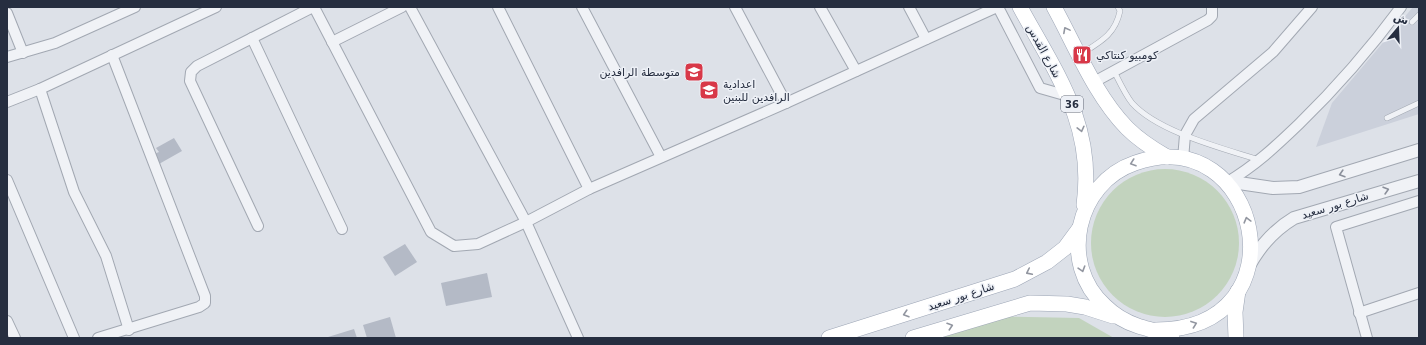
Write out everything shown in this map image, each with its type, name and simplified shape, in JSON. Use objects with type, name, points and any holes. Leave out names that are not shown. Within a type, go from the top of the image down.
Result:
[{"type":"main road","name":"شارع القدس","points":[[1020,7],[1068,96],[1079,123],[1085,152],[1087,182],[1083,212]]},
{"type":"main road","points":[[1054,7],[1094,82],[1112,110],[1128,128],[1146,144],[1167,157]]},
{"type":"main road","points":[[1236,338],[1234,312],[1239,289],[1248,267],[1251,250],[1251,232],[1242,205],[1227,184],[1214,172],[1199,164],[1184,159],[1167,157],[1146,159],[1132,163],[1108,177],[1093,193],[1083,212],[1079,229],[1078,250],[1082,271],[1091,290],[1104,306],[1121,318],[1138,326],[1156,330],[1175,330],[1194,325],[1212,317],[1227,304],[1239,289]]},
{"type":"main road","name":"شارع بور سعيد","points":[[829,338],[1015,279],[1047,262],[1065,248],[1079,229]]},
{"type":"main road","points":[[913,338],[1030,303],[1048,302],[1073,305],[1121,318]]},
{"type":"main road","points":[[1156,330],[1172,338]]},
{"type":"street","points":[[7,57],[61,41],[135,7]]},
{"type":"street","points":[[7,102],[216,7]]},
{"type":"street","points":[[258,226],[190,81],[191,72],[197,66],[313,7],[431,232],[454,246],[478,244],[526,222],[589,189],[786,103],[997,7],[1040,88],[1068,96]]},
{"type":"street","points":[[332,42],[402,7]]},
{"type":"street","points":[[410,7],[526,222],[578,338]]},
{"type":"street","points":[[498,7],[589,189]]},
{"type":"street","points":[[582,7],[662,157]]},
{"type":"street","points":[[735,7],[786,103]]},
{"type":"street","points":[[820,7],[856,71]]},
{"type":"street","points":[[909,7],[926,39]]},
{"type":"street","points":[[1184,159],[1185,134],[1194,118],[1273,52],[1312,7]]},
{"type":"street","points":[[1227,184],[1260,161],[1331,92],[1372,45],[1401,7]]},
{"type":"street","points":[[1094,82],[1208,20],[1212,16],[1213,8]]},
{"type":"street","points":[[7,13],[22,53]]},
{"type":"street","points":[[252,38],[342,229]]},
{"type":"street","points":[[98,338],[114,336],[199,307],[205,303],[205,296],[112,55]]},
{"type":"street","points":[[40,88],[74,192],[106,256],[130,330]]},
{"type":"street","points":[[1227,184],[1239,183],[1274,188],[1298,187],[1419,150]]},
{"type":"street","points":[[7,180],[74,338]]},
{"type":"street","name":"شارع بور سعيد","points":[[1248,267],[1265,241],[1283,224],[1294,218],[1419,181]]},
{"type":"street","points":[[1367,338],[1336,227],[1419,201]]},
{"type":"street","points":[[1359,313],[1419,293]]},
{"type":"street","points":[[7,321],[15,338]]},
{"type":"lane","points":[[1080,55],[1109,35],[1118,23],[1120,11],[1118,7]]},
{"type":"lane","points":[[1412,22],[1419,15]]},
{"type":"lane","points":[[1114,71],[1132,103],[1148,116],[1185,134],[1260,161]]},
{"type":"lane","points":[[1386,118],[1419,103]]},
{"type":"shaded area","points":[[1413,7],[1419,7],[1419,114],[1316,147],[1332,103]]},
{"type":"green space","points":[[1172,169],[1193,174],[1206,181],[1222,196],[1234,215],[1238,229],[1238,257],[1234,271],[1227,284],[1212,300],[1206,305],[1187,314],[1172,317],[1158,317],[1137,312],[1124,305],[1103,284],[1096,271],[1092,257],[1091,236],[1096,215],[1103,202],[1124,181],[1137,174],[1151,170]]},
{"type":"green space","points":[[983,316],[1079,318],[1114,338],[912,338]]},
{"type":"building","points":[[174,138],[182,151],[159,164],[154,154],[159,152],[156,148]]},
{"type":"building","points":[[405,244],[417,262],[395,276],[383,257]]},
{"type":"building","points":[[487,273],[492,297],[446,306],[441,283]]},
{"type":"building","points":[[390,317],[396,338],[367,338],[363,325]]},
{"type":"building","points":[[354,329],[357,338],[328,338],[328,337]]},
{"type":"place","name":"كومبيو كنتاكي","points":[[1082,55]]},
{"type":"place","name":"متوسطة الرافدين","points":[[694,72]]},
{"type":"place","name":"اعدادية الرافدين للبنين","points":[[709,90]]}]
